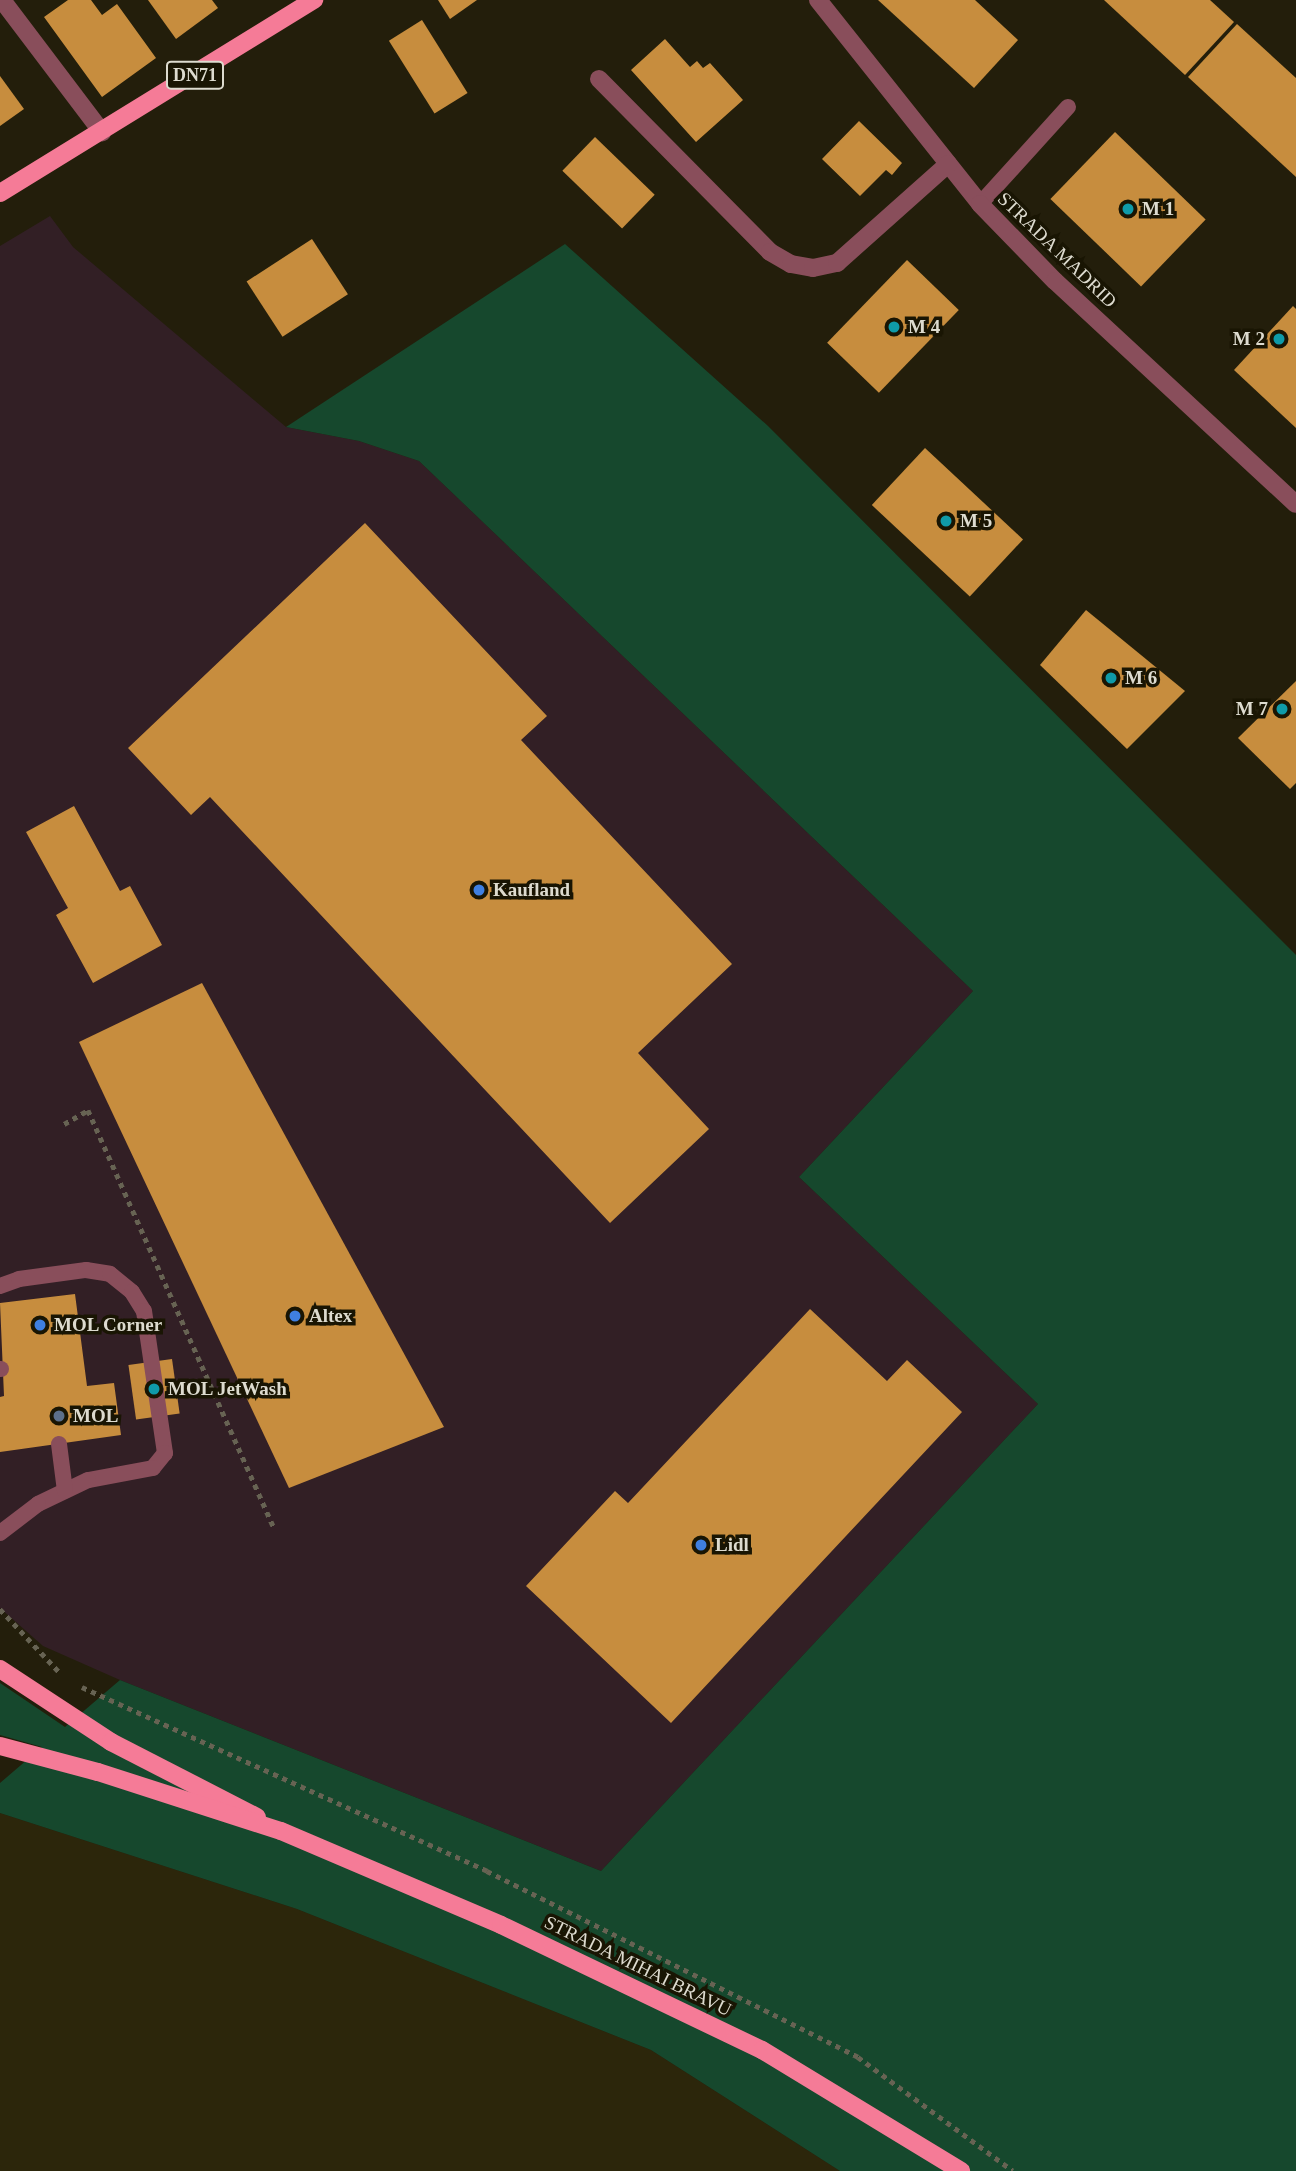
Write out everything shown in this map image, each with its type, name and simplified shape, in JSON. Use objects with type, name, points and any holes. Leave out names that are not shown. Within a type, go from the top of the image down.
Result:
[{"type":"main road","name":"DN71","points":[[0,193],[314,0]]},
{"type":"main road","name":"STRADA MIHAI BRAVU","points":[[0,1669],[111,1742],[281,1831],[501,1924],[672,2004],[850,2100],[961,2171]]},
{"type":"main road","name":"STRADA MIHAI BRAVU","points":[[0,1746],[98,1772],[281,1831]]},
{"type":"street","points":[[2,0],[102,132]]},
{"type":"street","name":"STRADA MADRID","points":[[818,0],[980,204],[1055,281],[1296,504]]},
{"type":"street","points":[[599,79],[770,252],[791,264],[813,268],[837,263],[948,164]]},
{"type":"lane","points":[[980,204],[1068,107]]},
{"type":"lane","points":[[0,1286],[19,1279],[86,1270],[110,1274],[132,1292],[144,1311],[164,1453],[161,1462],[153,1468],[88,1480],[38,1504],[0,1534]]},
{"type":"lane","points":[[59,1444],[65,1491]]},
{"type":"path","points":[[64,1124],[88,1110],[274,1527]]},
{"type":"path","points":[[0,1609],[68,1680]]},
{"type":"path","points":[[80,1686],[487,1871],[858,2057],[1013,2171]]},
{"type":"shaded area","points":[[50,216],[73,247],[286,427],[359,441],[419,461],[973,991],[799,1177],[1038,1404],[601,1871],[120,1680],[43,1646],[0,1608],[0,246]]},
{"type":"shaded area","points":[[0,1813],[297,1909],[651,2050],[840,2171],[0,2171]]},
{"type":"green space","points":[[565,244],[768,426],[1296,955],[1296,2171],[840,2171],[651,2050],[297,1909],[0,1813],[0,1783],[42,1747],[0,1735],[0,1683],[65,1727],[120,1680],[601,1871],[1038,1404],[799,1177],[973,991],[419,461],[359,441],[286,427]]},
{"type":"building","points":[[68,0],[91,0],[102,15],[117,4],[156,58],[102,97],[44,17]]},
{"type":"building","points":[[148,0],[212,0],[218,8],[176,39]]},
{"type":"building","points":[[438,0],[477,0],[450,19]]},
{"type":"building","points":[[878,0],[975,0],[1018,40],[974,88]]},
{"type":"building","points":[[1104,0],[1210,0],[1234,22],[1185,75]]},
{"type":"building","points":[[422,20],[468,93],[434,114],[389,41]]},
{"type":"building","points":[[1237,24],[1296,78],[1296,177],[1188,77]]},
{"type":"building","points":[[665,39],[690,67],[697,61],[703,68],[710,63],[743,100],[696,142],[631,70]]},
{"type":"building","points":[[0,76],[24,109],[0,126]]},
{"type":"building","points":[[859,121],[902,163],[892,175],[886,170],[860,196],[822,159]]},
{"type":"building","name":"M 1","points":[[1115,132],[1206,220],[1141,286],[1050,199]]},
{"type":"building","points":[[595,137],[655,195],[622,228],[562,171]]},
{"type":"building","points":[[312,239],[348,294],[283,337],[247,281]]},
{"type":"building","name":"M 4","points":[[907,260],[959,310],[879,393],[827,343]]},
{"type":"building","name":"M 2","points":[[1293,306],[1296,309],[1296,428],[1234,370]]},
{"type":"building","name":"M 5","points":[[925,448],[1023,539],[970,596],[872,505]]},
{"type":"building","name":"Kaufland","points":[[365,523],[547,716],[521,740],[732,964],[638,1053],[709,1129],[610,1223],[210,797],[191,815],[128,748]]},
{"type":"building","name":"M 6","points":[[1086,610],[1185,691],[1127,749],[1040,665]]},
{"type":"building","name":"M 7","points":[[1296,681],[1296,783],[1290,789],[1238,738]]},
{"type":"building","points":[[74,806],[120,891],[130,886],[162,945],[93,983],[56,915],[68,908],[26,832]]},
{"type":"building","name":"Altex","points":[[202,983],[444,1427],[289,1488],[79,1042]]},
{"type":"building","name":"MOL","points":[[75,1294],[87,1386],[114,1383],[121,1435],[0,1452],[0,1397],[4,1396],[0,1303]]},
{"type":"building","name":"Lidl","points":[[810,1309],[887,1381],[907,1360],[962,1412],[671,1723],[526,1586],[615,1491],[628,1503]]},
{"type":"building","name":"MOL JetWash","points":[[172,1359],[180,1413],[136,1420],[128,1365]]},
{"type":"place","name":"M 1","points":[[1128,209]]},
{"type":"place","name":"M 4","points":[[894,327]]},
{"type":"place","name":"M 2","points":[[1279,339]]},
{"type":"place","name":"M 5","points":[[946,521]]},
{"type":"place","name":"M 6","points":[[1111,678]]},
{"type":"place","name":"M 7","points":[[1282,709]]},
{"type":"place","name":"Kaufland","points":[[479,890]]},
{"type":"place","name":"Altex","points":[[295,1316]]},
{"type":"place","name":"MOL Corner","points":[[40,1325]]},
{"type":"place","name":"MOL JetWash","points":[[154,1389]]},
{"type":"place","name":"MOL","points":[[59,1416]]},
{"type":"place","name":"Lidl","points":[[701,1545]]}]
